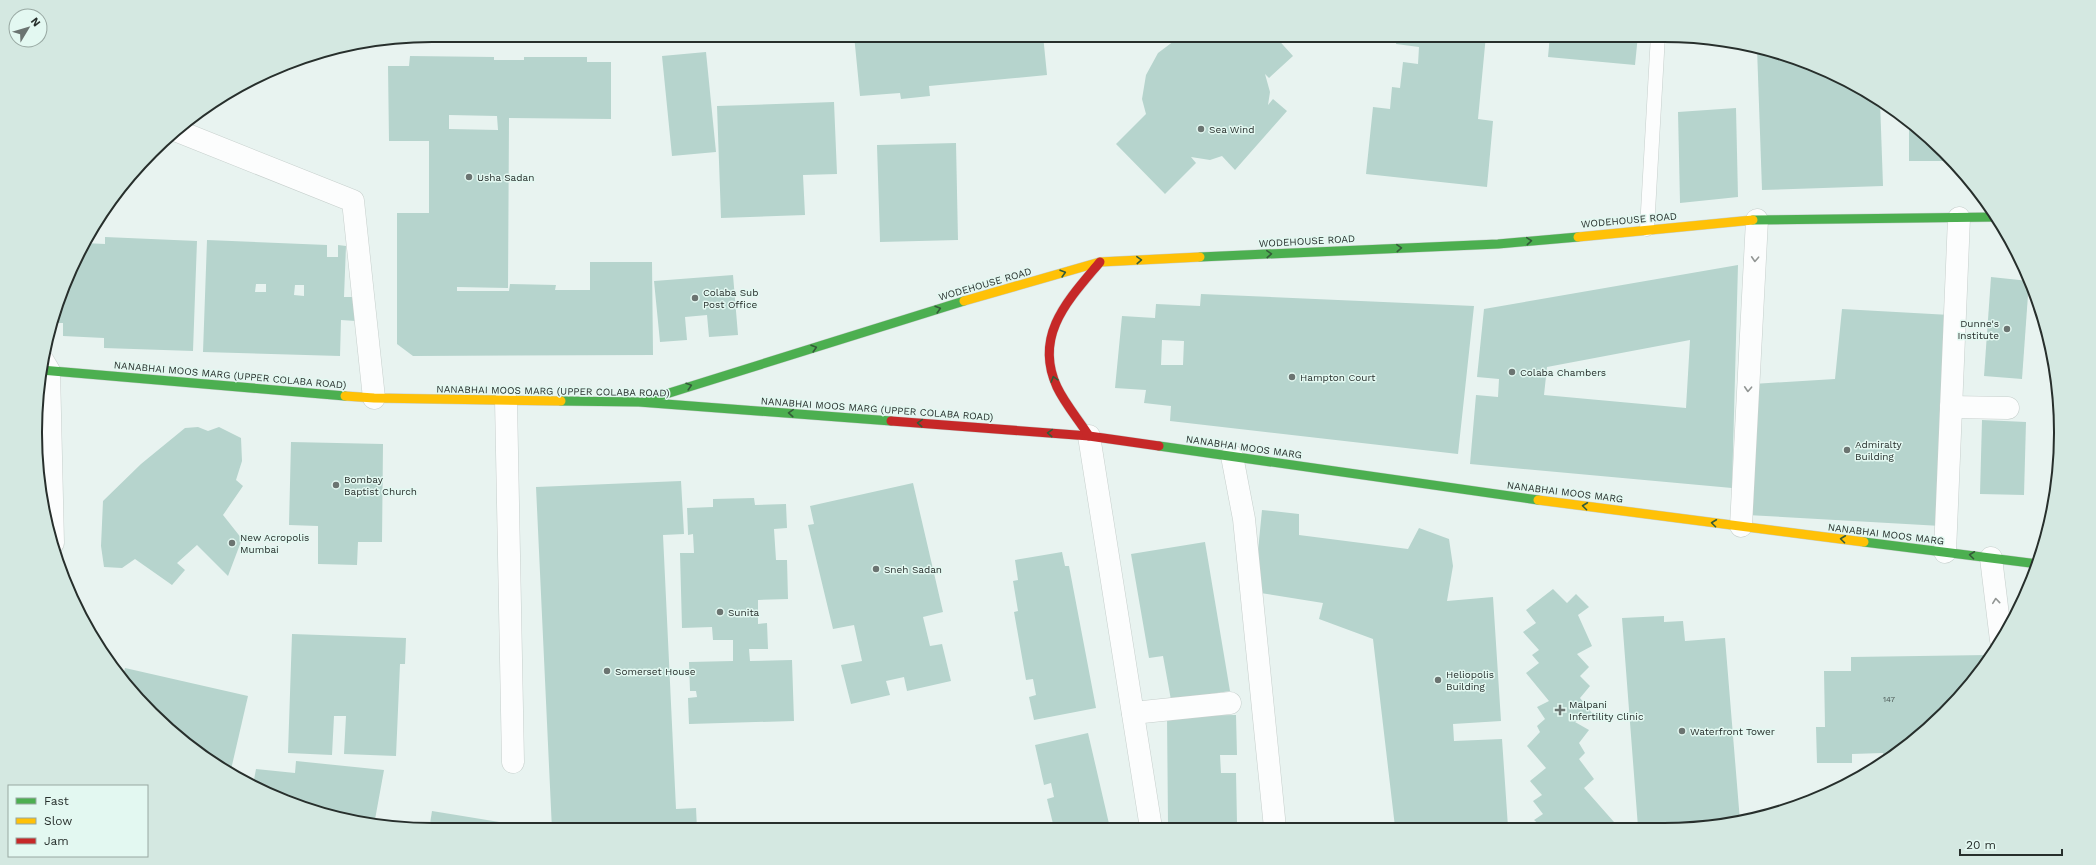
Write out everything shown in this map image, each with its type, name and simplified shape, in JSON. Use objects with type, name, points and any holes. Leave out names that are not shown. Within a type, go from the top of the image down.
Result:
[{"type":"main road","name":"WODEHOUSE ROAD","points":[[639,402],[947,306],[1100,262],[1498,244],[1757,220],[1989,217]]},
{"type":"main road","points":[[1089,436],[1057,386],[1050,363],[1048,341],[1057,319],[1100,262]]},
{"type":"main road","name":"NANABHAI MOOS MARG (UPPER COLABA ROAD)","points":[[48,367],[374,398],[639,402],[1089,436]]},
{"type":"main road","name":"NANABHAI MOOS MARG","points":[[1089,436],[1463,490],[2031,563]]},
{"type":"street","points":[[183,133],[354,201],[374,398]]},
{"type":"street","points":[[1945,552],[1959,218]]},
{"type":"street","points":[[1740,526],[1757,220]]},
{"type":"street","points":[[45,384],[52,517]]},
{"type":"street","points":[[506,400],[513,762]]},
{"type":"street","points":[[1951,407],[2008,408]]},
{"type":"street","points":[[1089,436],[1150,823]]},
{"type":"street","points":[[1232,456],[1244,519],[1274,823]]},
{"type":"street","points":[[1991,558],[2000,631]]},
{"type":"street","points":[[1134,713],[1230,703]]},
{"type":"lane","points":[[1647,229],[1658,42]]},
{"type":"building","points":[[855,42],[1044,42],[1047,75],[929,86],[930,96],[901,99],[900,93],[860,96]]},
{"type":"building","name":"Sea Wind","points":[[1173,42],[1280,42],[1293,56],[1269,78],[1265,74],[1270,92],[1268,105],[1273,99],[1287,111],[1235,170],[1222,156],[1210,160],[1191,157],[1196,163],[1165,194],[1116,144],[1146,114],[1142,99],[1146,75],[1158,53]]},
{"type":"building","points":[[1396,42],[1485,42],[1478,119],[1493,121],[1487,187],[1366,174],[1373,107],[1390,109],[1392,87],[1400,88],[1403,62],[1418,64],[1419,47],[1396,44]]},
{"type":"building","points":[[1549,42],[1637,42],[1635,65],[1548,57]]},
{"type":"building","points":[[706,52],[716,152],[672,156],[662,56]]},
{"type":"building","points":[[1757,53],[1789,63],[1836,82],[1859,94],[1880,108],[1883,186],[1762,190]]},
{"type":"building","name":"Usha Sadan","points":[[410,56],[494,57],[494,60],[524,60],[524,57],[587,57],[587,62],[611,62],[611,119],[509,118],[508,288],[457,287],[457,291],[509,291],[510,284],[556,285],[555,290],[590,290],[590,262],[652,262],[653,355],[413,356],[397,344],[397,213],[429,213],[429,141],[389,141],[388,66],[409,66]],"holes":[[[449,115],[497,116],[498,130],[449,129]]]},
{"type":"building","points":[[834,102],[837,174],[803,175],[805,215],[721,218],[717,106]]},
{"type":"building","points":[[1736,108],[1738,197],[1680,203],[1678,112]]},
{"type":"building","points":[[1909,129],[1944,161],[1909,161]]},
{"type":"building","points":[[956,143],[958,240],[880,242],[877,145]]},
{"type":"building","points":[[105,237],[197,241],[193,351],[104,348],[104,338],[63,336],[63,323],[58,322],[82,260],[91,243],[105,244]]},
{"type":"building","points":[[207,240],[327,245],[327,257],[338,257],[338,245],[346,246],[344,297],[357,297],[356,321],[341,320],[340,356],[203,352]],"holes":[[[256,284],[266,284],[266,292],[255,292]],[[295,285],[304,285],[304,296],[294,295]]]},
{"type":"building","name":"Colaba Chambers","points":[[1738,265],[1732,488],[1470,464],[1476,395],[1498,397],[1499,379],[1477,377],[1484,309]],"holes":[[[1690,340],[1686,408],[1544,395],[1547,367]]]},
{"type":"building","name":"Colaba Sub Post Office","points":[[733,275],[738,335],[709,337],[707,315],[685,317],[687,340],[660,342],[654,281]]},
{"type":"building","name":"Dunne's Institute","points":[[1991,277],[2023,280],[2028,294],[2022,379],[1984,376]]},
{"type":"building","name":"Hampton Court","points":[[1201,294],[1474,306],[1458,454],[1170,421],[1171,406],[1144,403],[1146,390],[1115,388],[1122,316],[1155,318],[1156,304],[1200,306]],"holes":[[[1162,340],[1184,341],[1183,365],[1161,365]]]},
{"type":"building","name":"Admiralty Building","points":[[1842,309],[1950,315],[1941,526],[1747,515],[1753,384],[1835,379]]},
{"type":"building","points":[[1982,420],[2026,422],[2024,495],[1980,494]]},
{"type":"building","points":[[198,427],[208,431],[219,427],[241,438],[242,461],[236,480],[243,486],[223,515],[242,539],[228,576],[197,545],[177,563],[185,570],[172,585],[135,559],[122,568],[104,567],[101,546],[103,501],[141,464],[185,428]]},
{"type":"building","name":"Bombay Baptist Church","points":[[291,442],[383,444],[382,542],[358,542],[357,565],[318,564],[318,526],[289,525]]},
{"type":"building","name":"Somerset House","points":[[681,481],[684,534],[663,535],[676,809],[696,808],[697,823],[552,823],[536,487]]},
{"type":"building","name":"Sneh Sadan","points":[[913,483],[943,612],[923,617],[930,646],[942,644],[951,681],[907,691],[904,677],[886,681],[890,695],[851,704],[841,665],[862,661],[854,625],[833,629],[808,525],[814,524],[810,506]]},
{"type":"building","name":"Sunita","points":[[754,498],[755,505],[786,504],[787,528],[774,529],[776,560],[787,560],[788,599],[758,600],[758,624],[767,623],[768,649],[749,649],[750,661],[792,660],[794,721],[689,724],[688,698],[697,697],[696,691],[690,691],[689,662],[733,661],[733,640],[713,640],[712,627],[682,628],[680,553],[694,553],[693,534],[688,535],[687,508],[713,507],[713,499]]},
{"type":"building","name":"Heliopolis Building","points":[[1262,510],[1299,514],[1299,535],[1408,549],[1419,528],[1449,539],[1453,566],[1447,601],[1493,597],[1501,721],[1453,724],[1454,741],[1502,739],[1508,823],[1395,823],[1373,639],[1319,619],[1323,603],[1254,592]]},
{"type":"building","points":[[1205,542],[1230,691],[1171,700],[1163,656],[1149,658],[1131,554]]},
{"type":"building","points":[[1062,552],[1065,566],[1069,566],[1096,708],[1034,720],[1029,697],[1036,695],[1033,679],[1026,680],[1014,612],[1018,611],[1013,581],[1018,580],[1015,560]]},
{"type":"building","points":[[1553,589],[1567,603],[1576,594],[1589,607],[1578,615],[1592,646],[1577,654],[1589,667],[1580,676],[1590,686],[1580,698],[1592,713],[1575,722],[1589,730],[1579,743],[1585,753],[1579,759],[1594,779],[1584,788],[1614,822],[1613,823],[1537,823],[1534,820],[1543,814],[1533,801],[1542,795],[1530,781],[1546,768],[1527,746],[1540,732],[1537,726],[1545,719],[1537,707],[1549,701],[1526,673],[1539,663],[1532,655],[1539,650],[1523,632],[1536,623],[1526,610]]},
{"type":"building","name":"Waterfront Tower","points":[[1664,616],[1664,622],[1683,621],[1685,641],[1725,638],[1740,815],[1714,820],[1689,822],[1638,823],[1622,618]]},
{"type":"building","points":[[292,634],[406,638],[405,664],[400,664],[396,756],[344,754],[346,716],[334,716],[332,755],[288,753]]},
{"type":"building","points":[[1984,655],[1957,690],[1940,709],[1921,726],[1883,755],[1883,753],[1852,754],[1852,763],[1817,763],[1816,727],[1825,727],[1824,671],[1851,671],[1851,657]]},
{"type":"building","points":[[125,668],[248,696],[232,767],[175,726],[156,709],[124,671]]},
{"type":"building","points":[[1236,715],[1237,755],[1220,755],[1221,773],[1236,773],[1237,823],[1168,823],[1167,716]]},
{"type":"building","points":[[1088,733],[1109,823],[1053,823],[1047,799],[1054,797],[1051,783],[1044,785],[1035,745]]},
{"type":"building","points":[[296,761],[384,770],[375,819],[331,810],[283,793],[254,780],[256,769],[295,773]]},
{"type":"building","points":[[432,811],[505,823],[432,823],[430,823]]},
{"type":"traffic: fast","points":[[1753,220],[1989,217]]},
{"type":"traffic: fast","points":[[1200,257],[1498,244],[1578,237]]},
{"type":"traffic: fast","points":[[650,399],[964,301]]},
{"type":"traffic: fast","points":[[47,371],[345,396]]},
{"type":"traffic: fast","points":[[561,401],[639,402],[891,421]]},
{"type":"traffic: fast","points":[[1159,446],[1538,500]]},
{"type":"traffic: fast","points":[[1864,542],[2031,563]]},
{"type":"traffic: slow","points":[[1578,237],[1753,220]]},
{"type":"traffic: slow","points":[[964,301],[1100,262],[1200,257]]},
{"type":"traffic: slow","points":[[345,396],[374,398],[561,401]]},
{"type":"traffic: slow","points":[[1538,500],[1864,542]]},
{"type":"traffic: jam","points":[[1089,436],[1064,400],[1057,387],[1051,368],[1049,351],[1052,334],[1066,304],[1100,262]]},
{"type":"traffic: jam","points":[[891,421],[1089,436],[1159,446]]},
{"type":"place","name":"Sea Wind","points":[[1201,129]]},
{"type":"place","name":"Usha Sadan","points":[[469,177]]},
{"type":"place","name":"Colaba Sub Post Office","points":[[695,298]]},
{"type":"place","name":"Dunne's Institute","points":[[2007,329]]},
{"type":"place","name":"Colaba Chambers","points":[[1512,372]]},
{"type":"place","name":"Hampton Court","points":[[1292,377]]},
{"type":"place","name":"Admiralty Building","points":[[1847,450]]},
{"type":"place","name":"Bombay Baptist Church","points":[[336,485]]},
{"type":"place","name":"New Acropolis Mumbai","points":[[232,543]]},
{"type":"place","name":"Sneh Sadan","points":[[876,569]]},
{"type":"place","name":"Sunita","points":[[720,612]]},
{"type":"place","name":"Somerset House","points":[[607,671]]},
{"type":"place","name":"Heliopolis Building","points":[[1438,680]]},
{"type":"place","name":"Malpani Infertility Clinic","points":[[1560,710]]},
{"type":"place","name":"Waterfront Tower","points":[[1682,731]]}]
